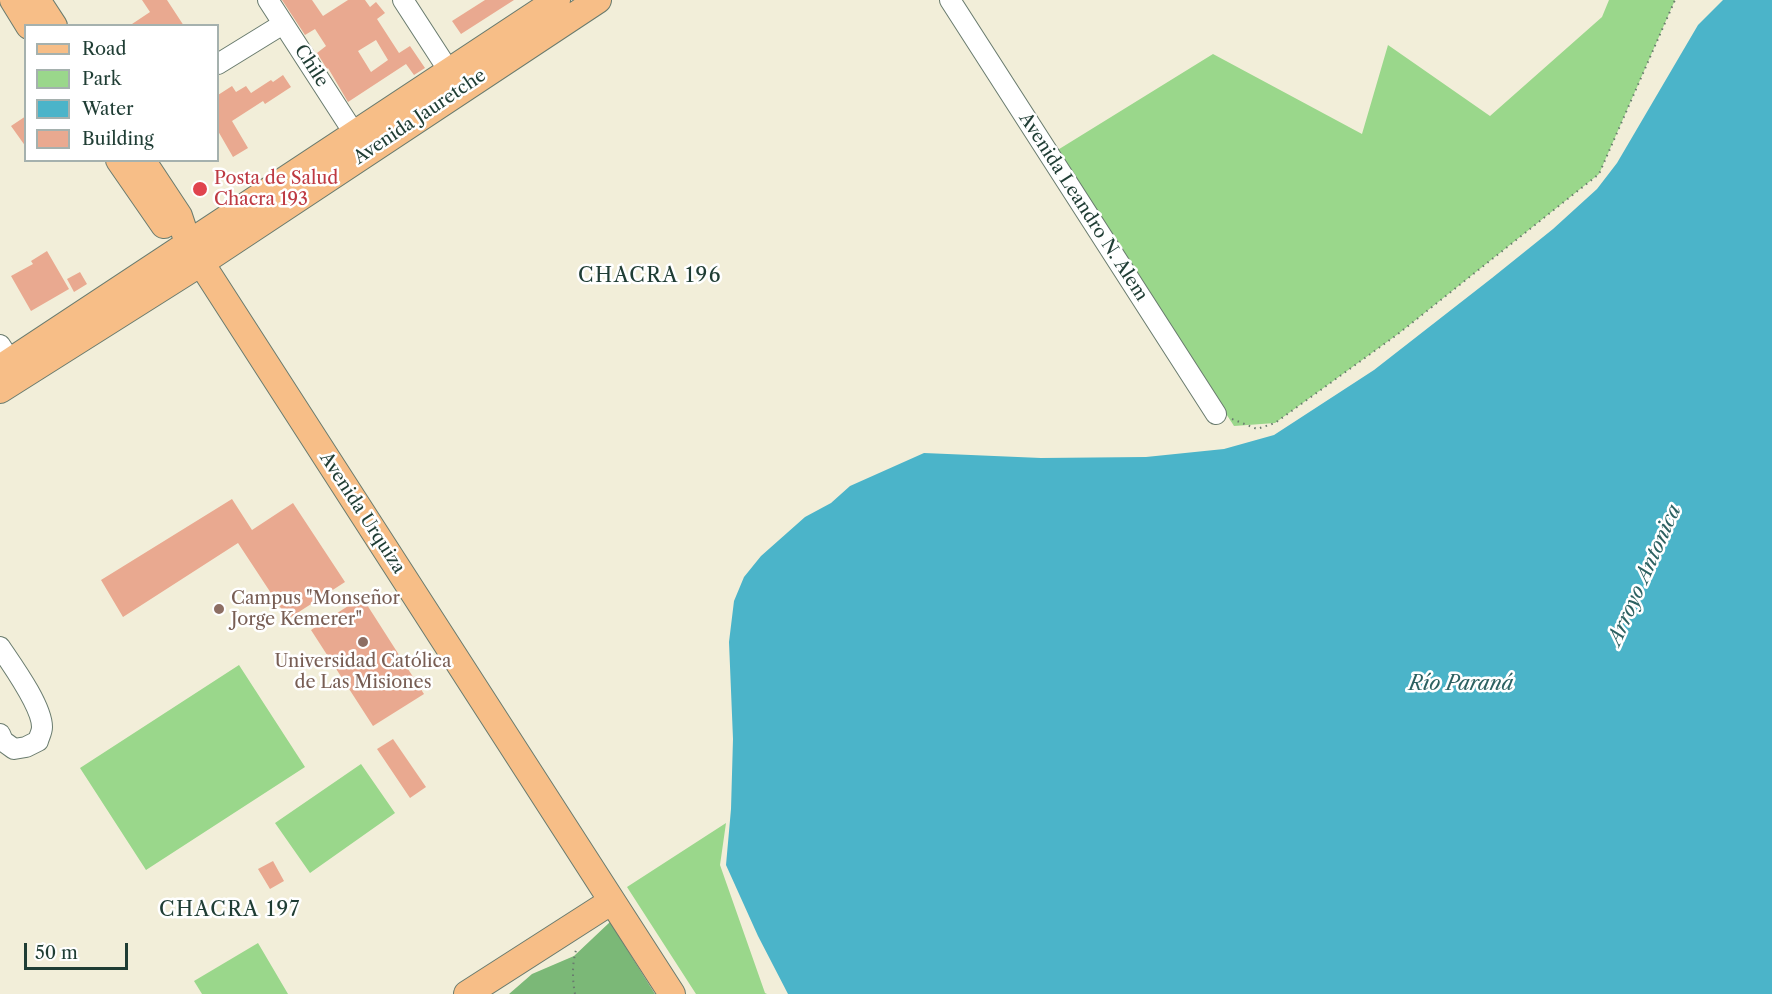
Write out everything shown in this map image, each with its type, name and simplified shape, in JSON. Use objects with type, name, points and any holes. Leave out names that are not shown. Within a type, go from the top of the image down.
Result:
[{"type":"main road","points":[[13,0],[28,24]]},
{"type":"main road","points":[[37,0],[53,24]]},
{"type":"main road","name":"Avenida Jauretche","points":[[6,368],[195,253],[597,0]]},
{"type":"main road","name":"Avenida Jauretche","points":[[195,253],[354,133],[550,2]]},
{"type":"main road","name":"Avenida Urquiza","points":[[120,162],[166,228],[195,253]]},
{"type":"main road","name":"Avenida Urquiza","points":[[143,162],[179,216],[195,253],[672,994]]},
{"type":"main road","points":[[466,994],[612,901]]},
{"type":"street","name":"Chile","points":[[267,0],[354,133]]},
{"type":"street","points":[[403,0],[449,70]]},
{"type":"street","name":"Avenida Leandro N. Alem","points":[[950,0],[1224,414]]},
{"type":"street","points":[[219,63],[283,24]]},
{"type":"street","points":[[0,647],[37,708],[42,728],[38,741],[26,747],[14,749],[3,741],[0,734]]},
{"type":"path","points":[[1224,414],[1232,420],[1257,429],[1275,423],[1398,334],[1599,174],[1675,0]]},
{"type":"path","points":[[575,994],[574,956],[580,939],[576,924]]},
{"type":"green space","points":[[1609,0],[1675,0],[1599,174],[1398,334],[1275,423],[1234,426],[1056,151],[1213,54],[1362,134],[1388,45],[1490,116],[1602,17]]},
{"type":"green space","points":[[239,665],[305,767],[146,870],[80,768]]},
{"type":"green space","points":[[361,764],[395,813],[310,873],[275,823]]},
{"type":"green space","points":[[726,823],[720,865],[767,994],[696,994],[627,887]]},
{"type":"green space","points":[[610,922],[655,994],[509,994],[532,974],[574,956]]},
{"type":"green space","points":[[258,943],[288,994],[202,994],[194,981]]},
{"type":"water","name":"Río Paraná","points":[[1723,0],[1772,0],[1772,994],[788,994],[758,936],[726,865],[731,809],[733,739],[729,642],[734,601],[744,577],[761,556],[805,517],[831,503],[850,486],[924,453],[1041,458],[1146,457],[1224,449],[1274,435],[1374,370],[1553,229],[1597,189],[1617,163],[1698,25]]},
{"type":"building","points":[[142,0],[167,0],[183,24],[132,24],[150,12]]},
{"type":"building","points":[[282,0],[312,0],[323,16],[348,0],[365,0],[370,7],[376,2],[385,13],[377,19],[399,53],[410,46],[425,68],[414,75],[406,64],[348,102],[317,53],[326,46],[315,29],[305,35]],"holes":[[[376,40],[388,60],[371,72],[358,51]]]},
{"type":"building","points":[[485,0],[514,0],[461,34],[452,21]]},
{"type":"building","points":[[283,75],[291,87],[265,104],[263,101],[232,121],[248,148],[233,157],[219,133],[219,94],[232,86],[236,92],[246,86],[251,93],[271,80],[273,82]]},
{"type":"building","points":[[24,117],[24,144],[11,126]]},
{"type":"building","points":[[47,251],[69,289],[31,311],[11,276],[33,264],[31,261]]},
{"type":"building","points":[[80,272],[87,284],[74,292],[67,279]]},
{"type":"building","points":[[232,499],[252,530],[293,503],[345,582],[288,619],[238,543],[123,617],[101,580]]},
{"type":"building","points":[[362,597],[424,694],[373,726],[311,630]]},
{"type":"building","points":[[393,739],[426,787],[410,798],[377,749]]},
{"type":"building","points":[[273,861],[284,881],[270,889],[258,869]]},
{"type":"place","name":"Posta de Salud Chacra 193","points":[[200,189]]},
{"type":"place","name":"Campus \"Monseñor Jorge Kemerer\"","points":[[219,609]]},
{"type":"place","name":"Universidad Católica de Las Misiones","points":[[363,642]]},
{"type":"district","name":"CHACRA 196","points":[[650,276]]},
{"type":"district","name":"CHACRA 197","points":[[230,910]]},
{"type":"water label","name":"Arroyo Antonica","points":[[1645,575]]}]
